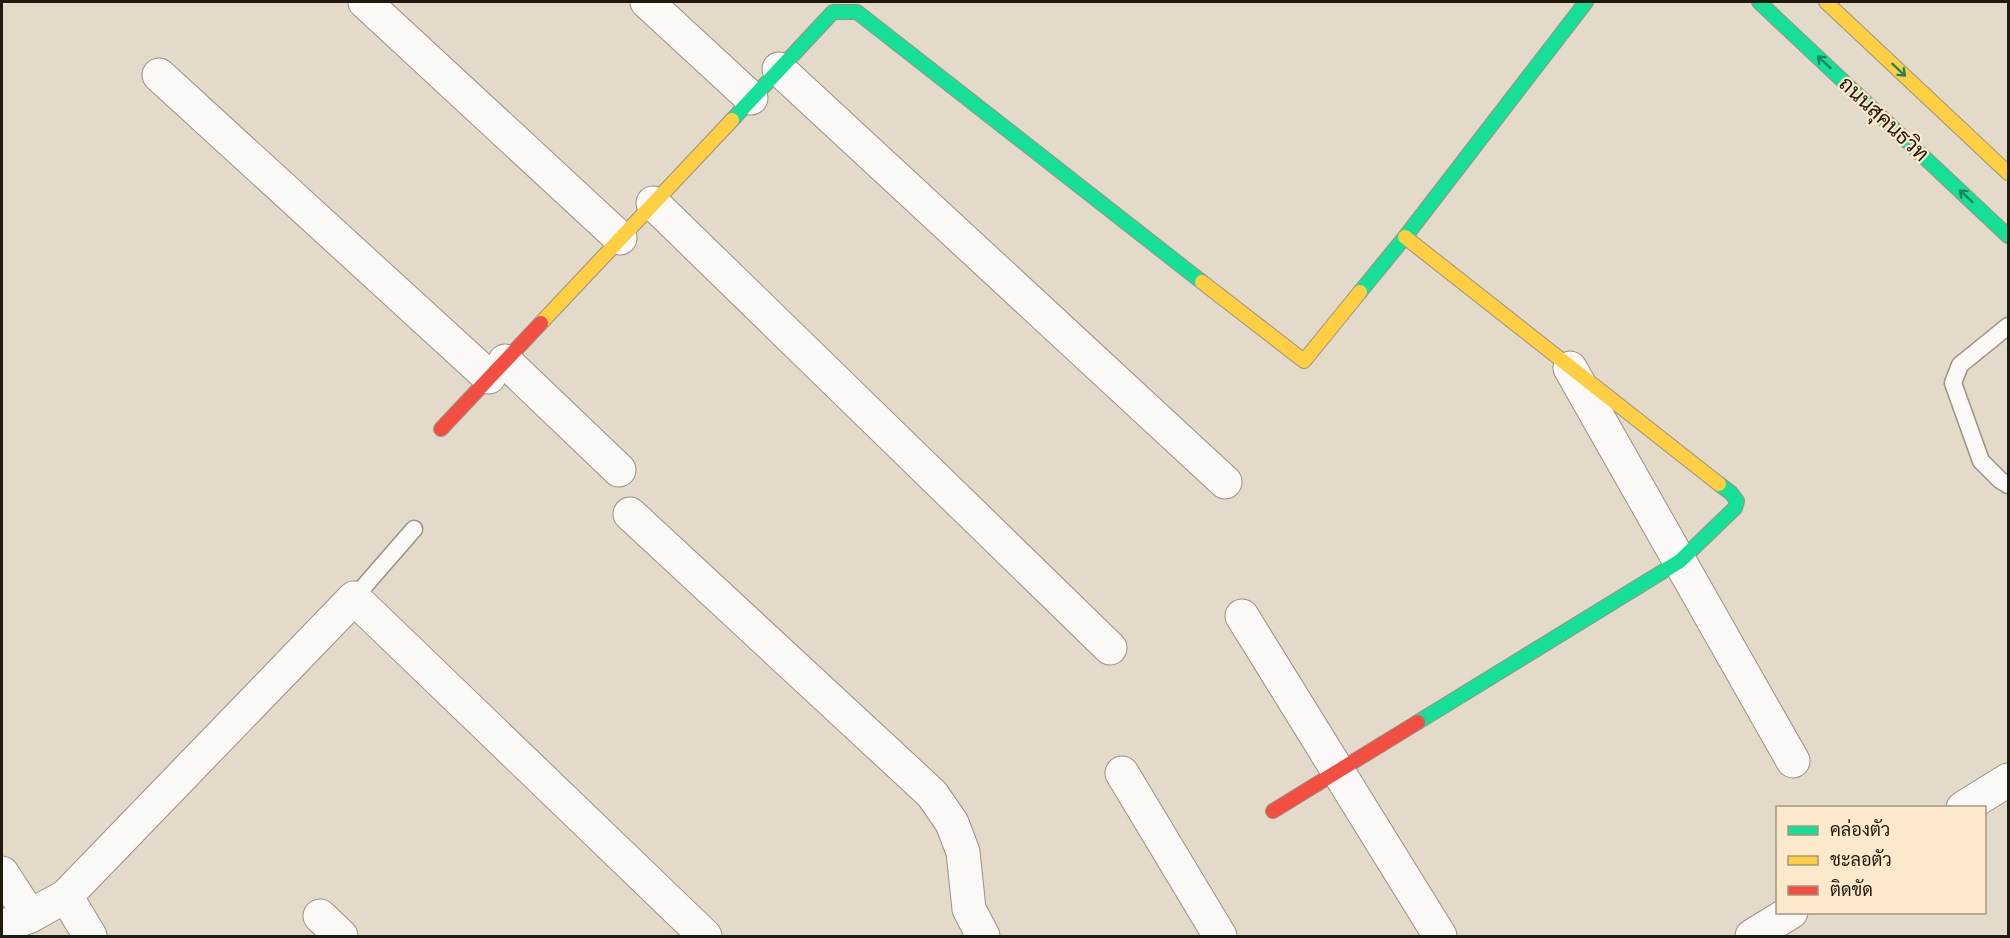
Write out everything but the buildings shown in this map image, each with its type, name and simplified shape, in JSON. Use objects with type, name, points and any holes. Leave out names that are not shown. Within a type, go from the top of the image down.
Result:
[{"type":"street","points":[[365,2],[620,238]]},
{"type":"street","points":[[647,2],[752,98]]},
{"type":"street","points":[[441,429],[833,12],[857,12],[1304,361],[1406,237],[1586,2]]},
{"type":"street","name":"ถนนสุคนธวิท","points":[[1759,2],[2008,236]]},
{"type":"street","points":[[1826,2],[2008,173]]},
{"type":"street","points":[[779,69],[1225,482]]},
{"type":"street","points":[[159,75],[497,369],[619,470]]},
{"type":"street","points":[[653,203],[1110,648]]},
{"type":"street","points":[[1273,811],[1680,561],[1725,519],[1735,508],[1737,501],[1731,493],[1406,237]]},
{"type":"street","points":[[1570,368],[1793,760]]},
{"type":"street","points":[[630,514],[932,795],[952,823],[963,852],[969,909],[983,936]]},
{"type":"street","points":[[2,873],[16,922],[66,896],[354,598],[705,936]]},
{"type":"street","points":[[1242,616],[1440,936]]},
{"type":"street","points":[[1122,773],[1220,936]]},
{"type":"street","points":[[1965,806],[2008,780]]},
{"type":"street","points":[[66,896],[90,936]]},
{"type":"street","points":[[1752,936],[1788,914]]},
{"type":"lane","points":[[2008,326],[1960,365],[1953,383],[1981,461],[2008,485]]},
{"type":"lane","points":[[354,598],[414,529]]},
{"type":"traffic: fast","points":[[1360,292],[1586,2]]},
{"type":"traffic: fast","points":[[1759,2],[2008,236]]},
{"type":"traffic: fast","points":[[732,120],[833,12],[857,12],[1202,282]]},
{"type":"traffic: fast","points":[[1418,722],[1680,561],[1735,508],[1737,501],[1719,484]]},
{"type":"traffic: slow","points":[[1826,2],[2008,173]]},
{"type":"traffic: slow","points":[[541,323],[732,120]]},
{"type":"traffic: slow","points":[[1405,237],[1719,484]]},
{"type":"traffic: slow","points":[[1202,282],[1304,361],[1360,292]]},
{"type":"traffic: jam","points":[[441,429],[541,323]]},
{"type":"traffic: jam","points":[[1273,811],[1418,722]]}]
